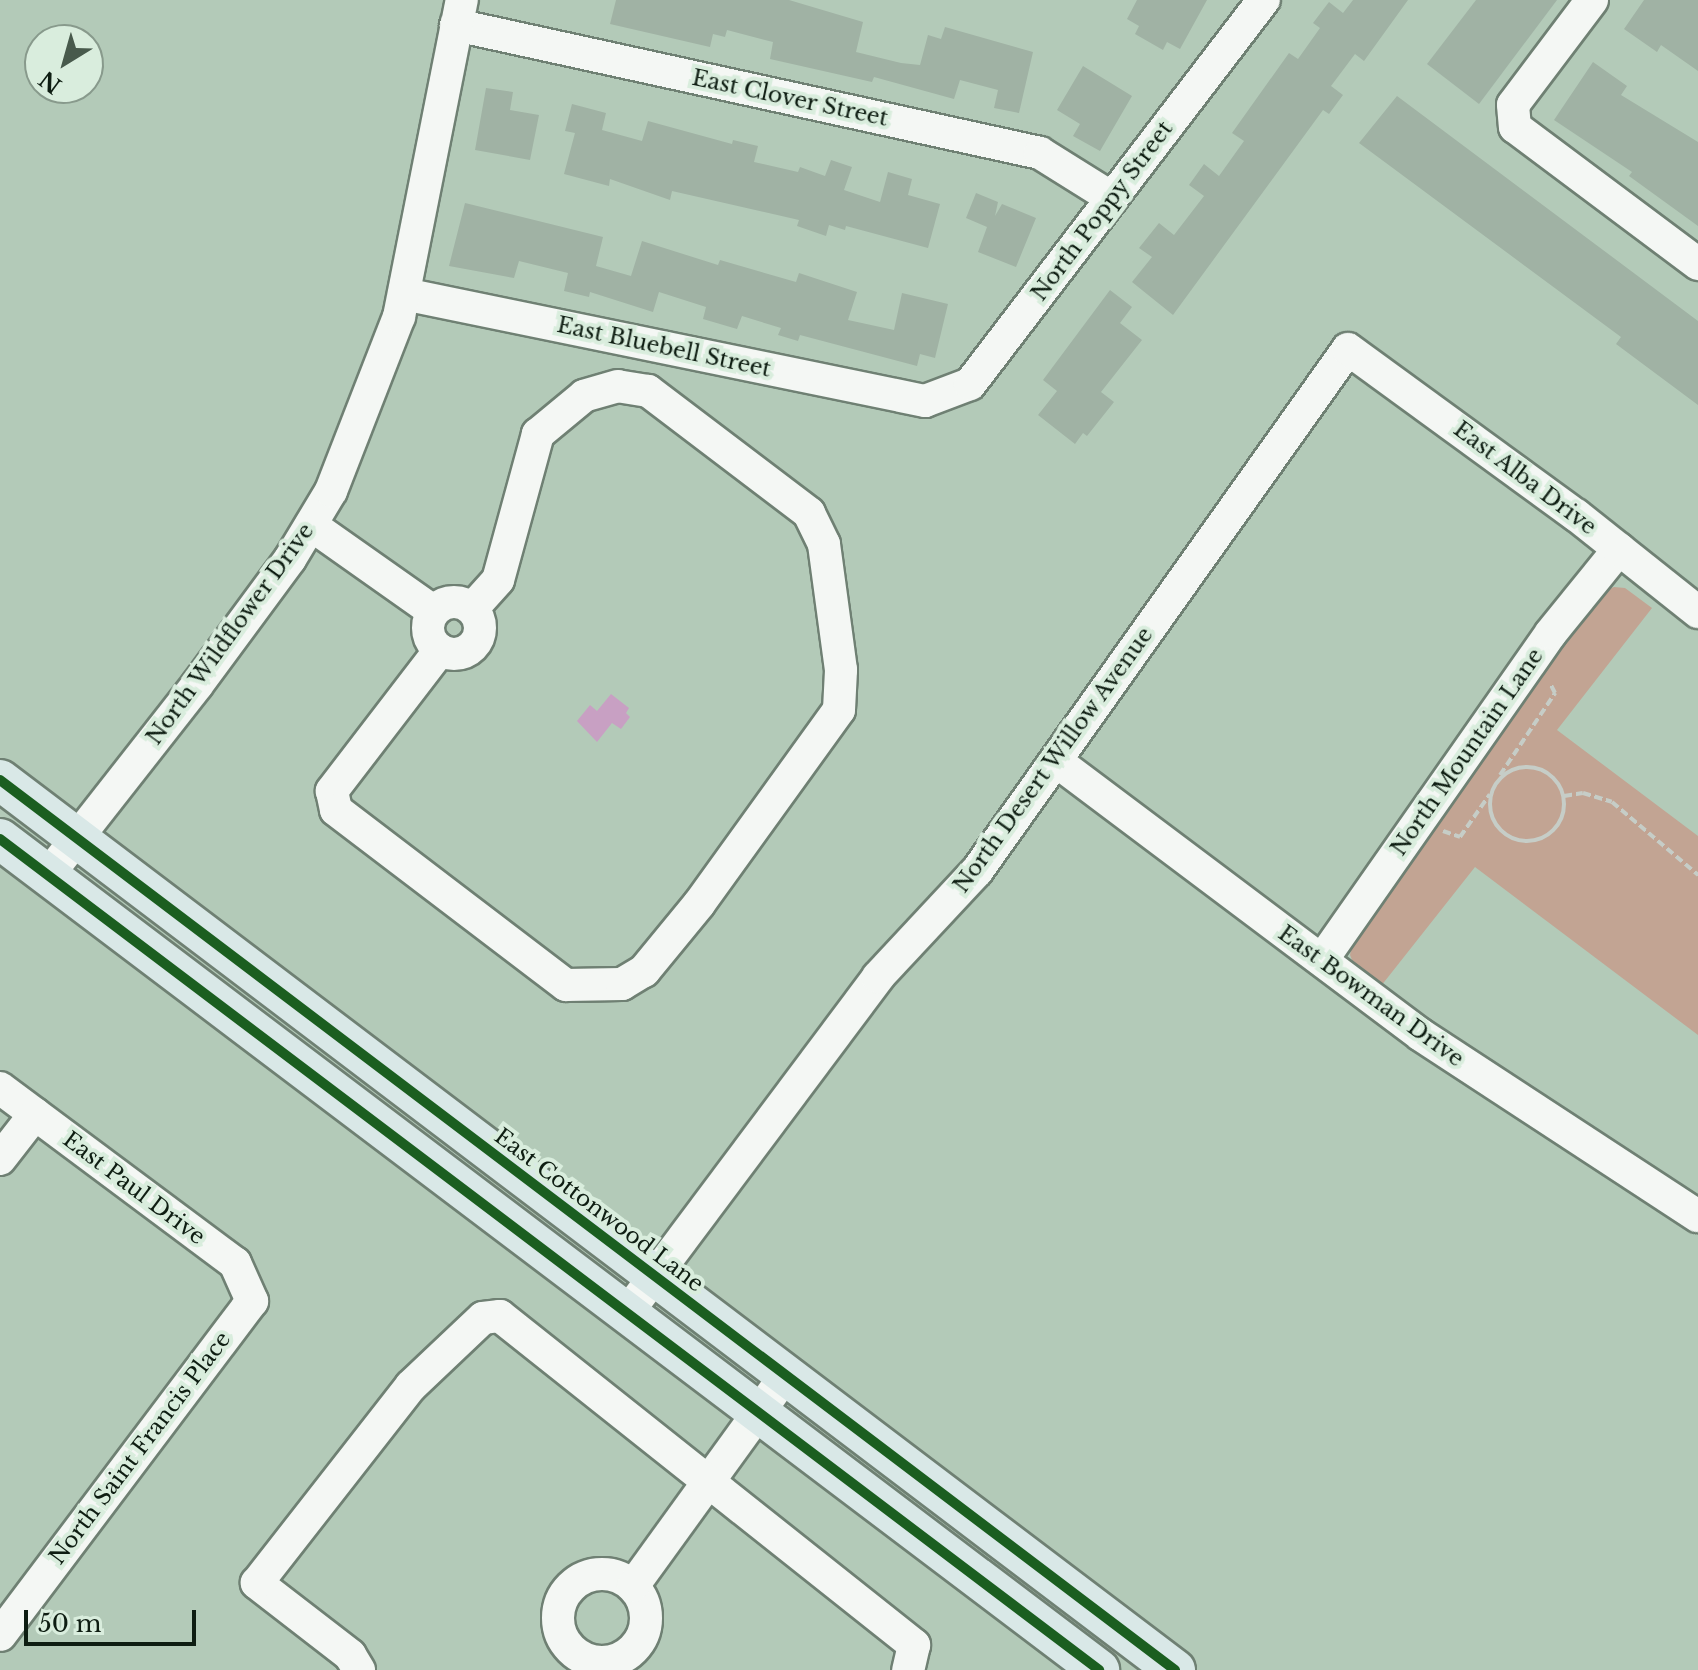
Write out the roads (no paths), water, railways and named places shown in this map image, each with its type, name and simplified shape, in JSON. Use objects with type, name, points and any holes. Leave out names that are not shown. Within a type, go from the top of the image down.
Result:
[{"type":"main road","name":"East Cottonwood Lane","points":[[0,780],[1175,1670]]},
{"type":"main road","points":[[0,839],[1099,1670]]},
{"type":"street","name":"North Poppy Street","points":[[925,401],[970,384],[1264,0]]},
{"type":"street","points":[[1592,0],[1513,105],[1515,127],[1698,264]]},
{"type":"street","name":"East Clover Street","points":[[459,13],[1040,153],[1112,198]]},
{"type":"street","name":"North Wildflower Drive","points":[[48,875],[197,685],[311,525],[331,491],[404,294],[459,13]]},
{"type":"street","name":"East Bluebell Street","points":[[404,294],[925,401]]},
{"type":"street","name":"East Alba Drive","points":[[1348,349],[1619,549],[1698,612]]},
{"type":"street","name":"North Desert Willow Avenue","points":[[627,1313],[878,977],[977,871],[1348,349]]},
{"type":"street","points":[[440,650],[332,791],[336,810],[566,985],[622,984],[644,971],[699,904],[839,710],[841,670],[824,544],[809,513],[648,391],[618,386],[584,396],[538,434],[498,580],[472,609]]},
{"type":"street","points":[[311,525],[433,611]]},
{"type":"street","name":"North Mountain Lane","points":[[1322,960],[1551,633],[1619,549]]},
{"type":"street","points":[[448,602],[472,609],[480,624],[477,641],[465,652],[440,650],[429,637],[433,611],[448,602]]},
{"type":"street","name":"East Bowman Drive","points":[[1056,761],[1473,1071],[1698,1216]]},
{"type":"street","name":"East Paul Drive","points":[[0,1088],[235,1263],[252,1301]]},
{"type":"street","points":[[0,1159],[35,1114]]},
{"type":"street","name":"North Saint Francis Place","points":[[0,1635],[252,1301]]},
{"type":"street","points":[[359,1670],[350,1655],[257,1583],[411,1386],[483,1318],[500,1316],[914,1645],[908,1670]]},
{"type":"street","points":[[633,1586],[785,1376]]}]
